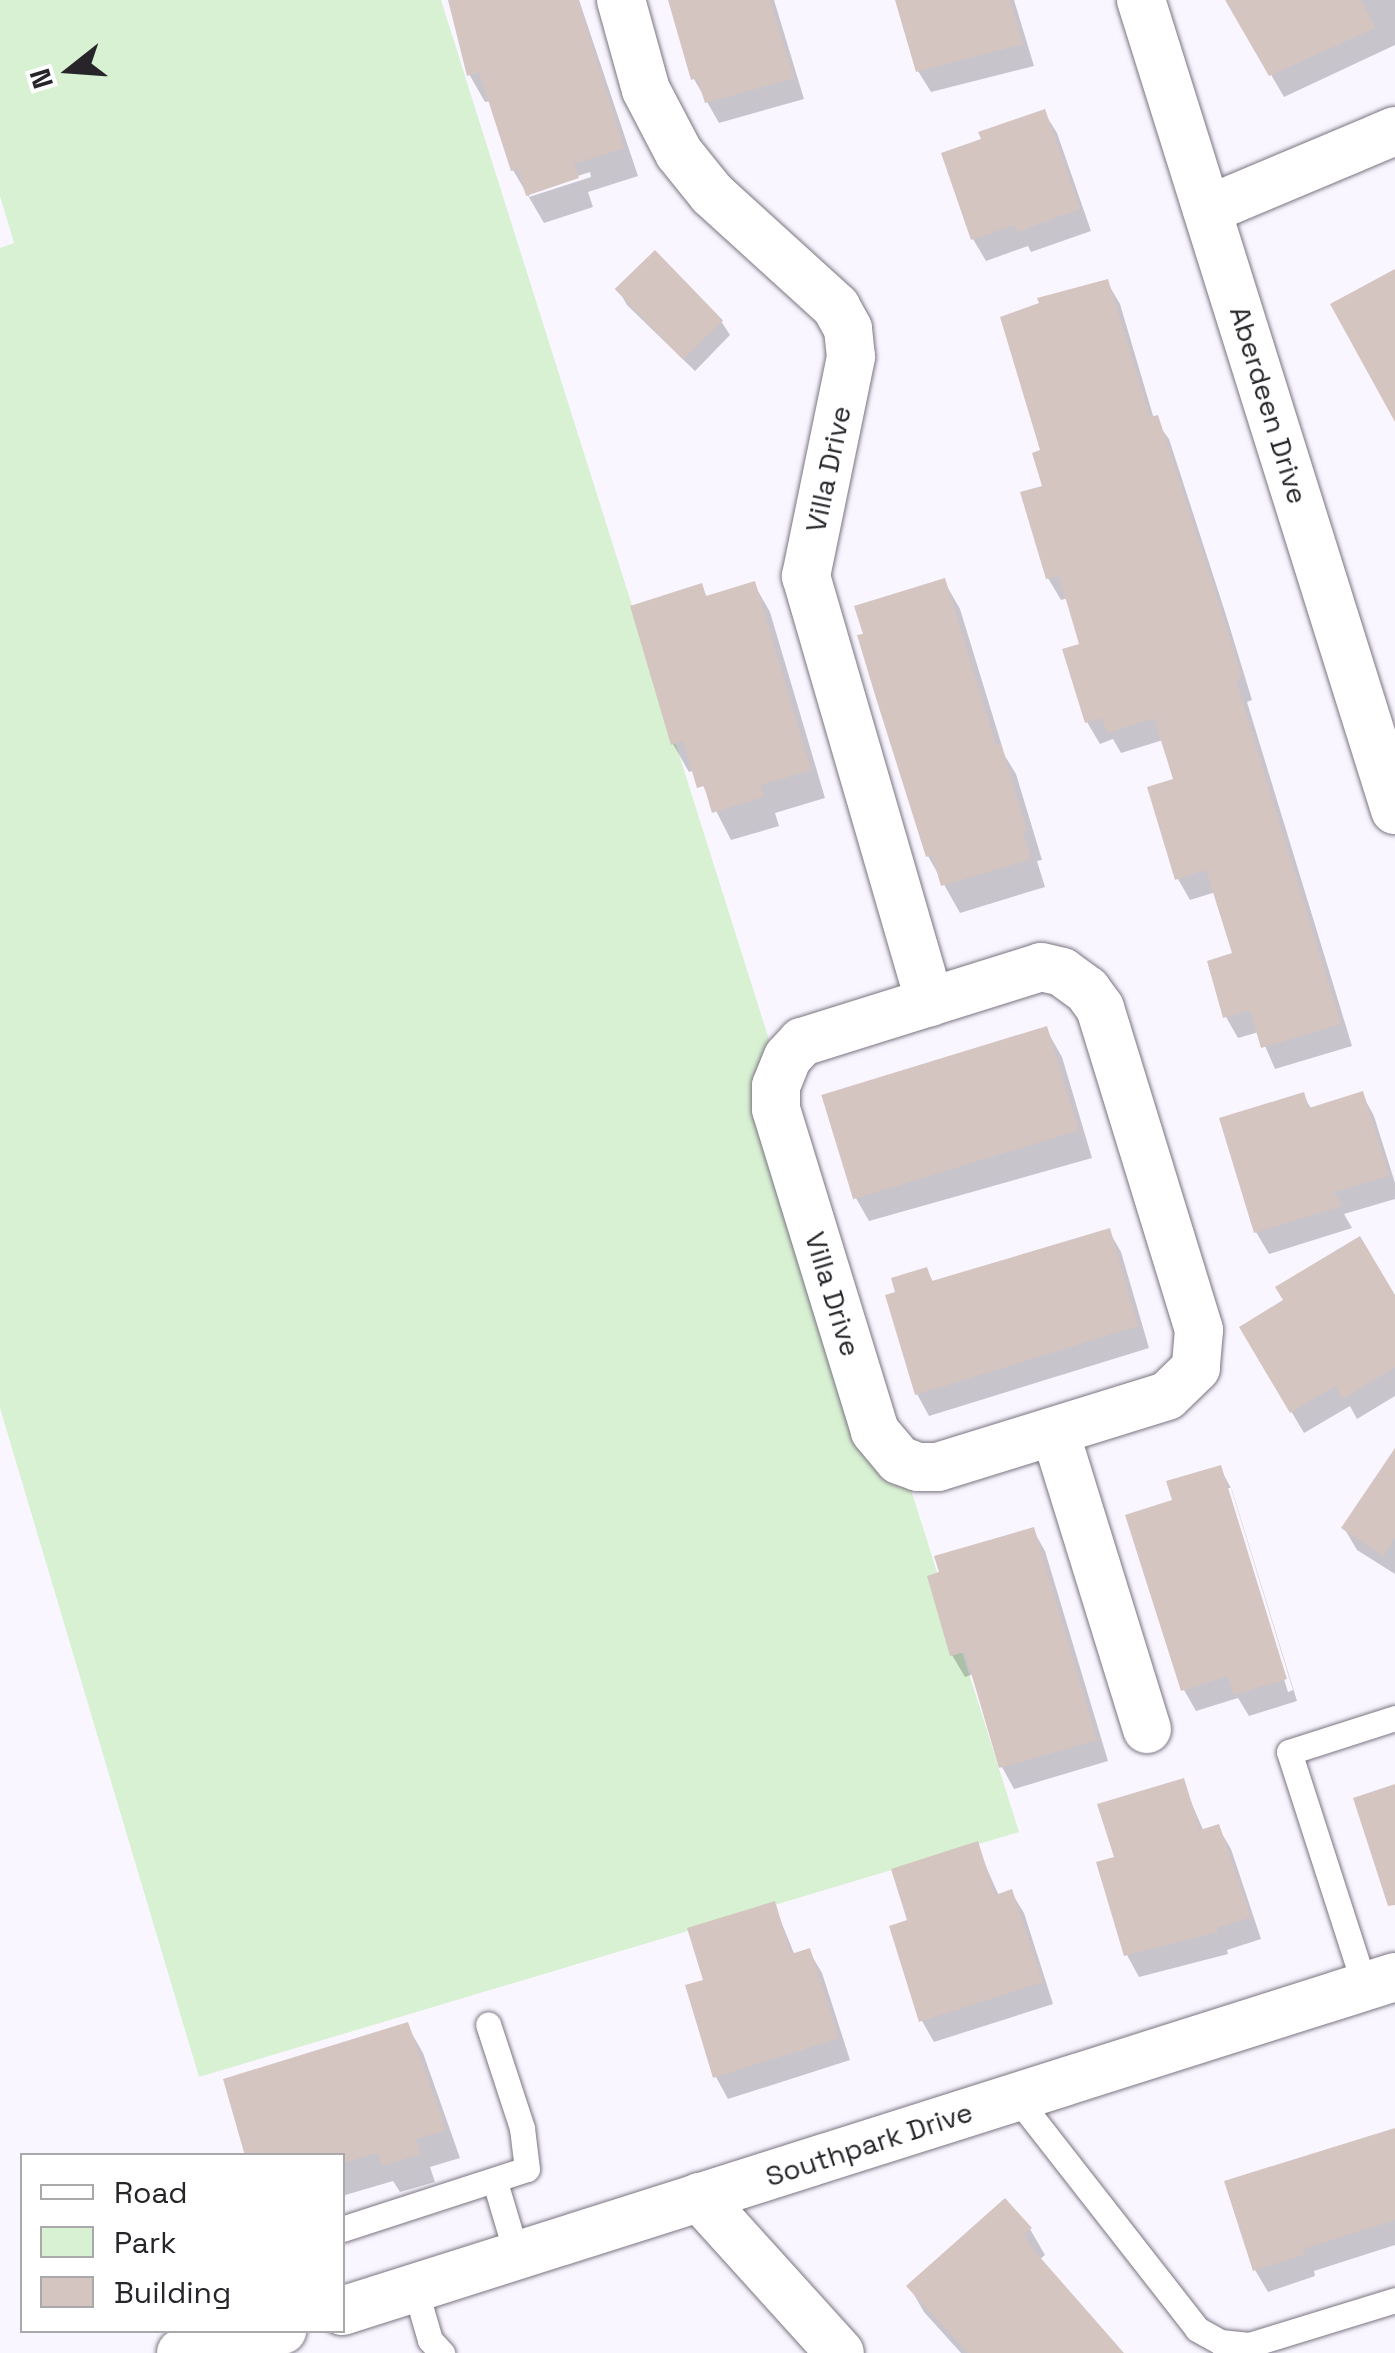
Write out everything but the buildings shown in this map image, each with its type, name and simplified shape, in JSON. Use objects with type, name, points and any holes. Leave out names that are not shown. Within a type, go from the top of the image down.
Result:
[{"type":"street","name":"Villa Drive","points":[[621,0],[646,90],[679,153],[712,194],[836,307],[848,329],[851,357],[806,576],[930,1002]]},
{"type":"street","name":"Aberdeen Drive","points":[[1141,0],[1391,779]]},
{"type":"street","points":[[1208,210],[1395,131]]},
{"type":"street","name":"Villa Drive","points":[[1042,967],[1062,972],[1087,990],[1100,1008],[1199,1330],[1196,1368],[1175,1390],[1055,1432],[938,1467],[900,1460],[884,1446],[875,1431],[776,1108],[776,1086],[788,1057],[802,1042],[1042,967]]},
{"type":"street","points":[[1055,1432],[1147,1729]]},
{"type":"street","name":"Southpark Drive","points":[[345,2310],[1380,1982]]},
{"type":"street","points":[[700,2198],[840,2353]]},
{"type":"street","points":[[181,2353],[269,2333]]},
{"type":"lane","points":[[1380,1982],[1289,1752],[1395,1718]]},
{"type":"lane","points":[[345,2228],[527,2170],[522,2128],[488,2024]]},
{"type":"lane","points":[[1016,2097],[1197,2329],[1220,2342],[1249,2345],[1395,2300]]},
{"type":"lane","points":[[496,2182],[517,2256]]},
{"type":"lane","points":[[416,2288],[430,2340],[442,2353]]},
{"type":"green space","points":[[0,0],[441,0],[1019,1832],[199,2077],[0,1408],[0,248],[14,243],[0,196]]}]
